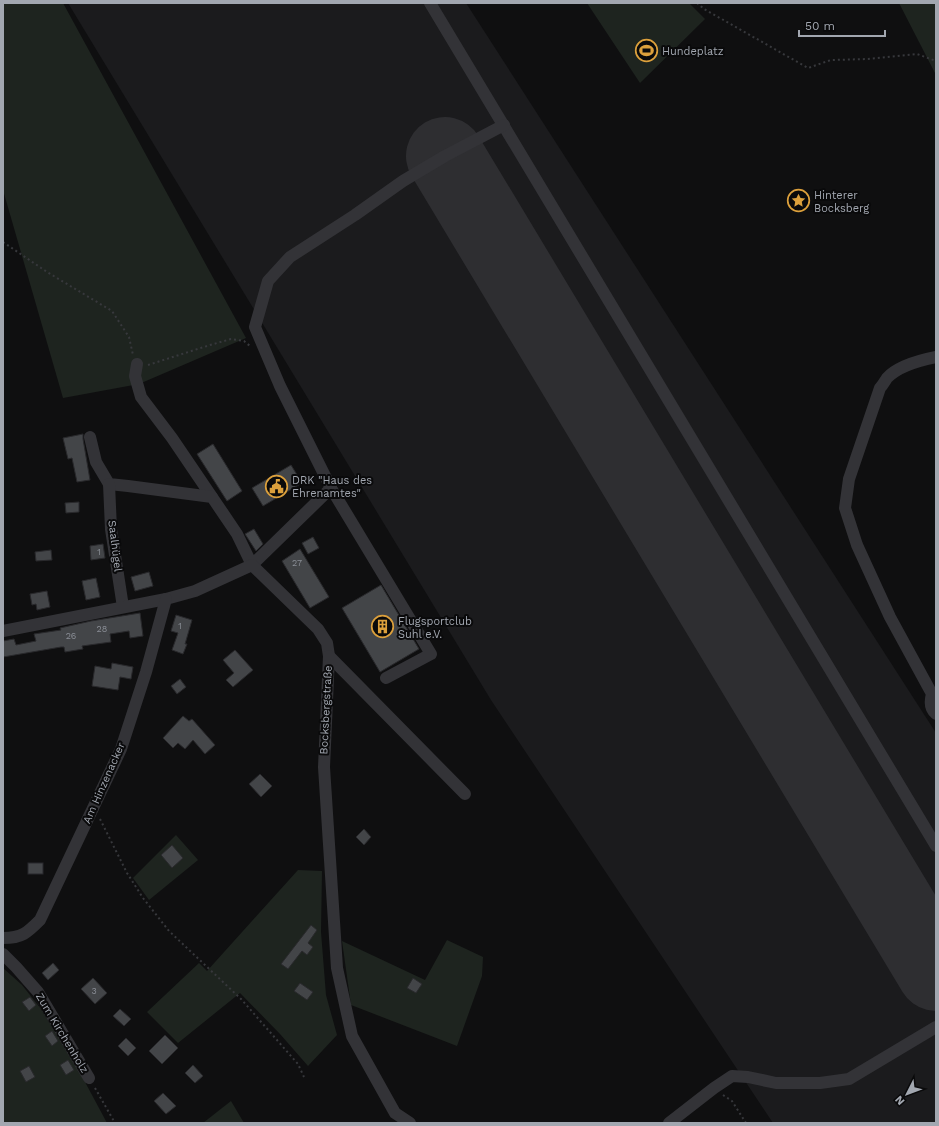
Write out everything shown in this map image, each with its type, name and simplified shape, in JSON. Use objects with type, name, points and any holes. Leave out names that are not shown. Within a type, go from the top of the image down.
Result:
[{"type":"street","points":[[430,3],[936,846]]},
{"type":"street","points":[[386,678],[432,654],[331,488],[280,386],[255,327],[268,282],[290,257],[355,215],[403,181],[445,156],[504,125]]},
{"type":"street","points":[[936,357],[920,360],[902,368],[888,377],[880,388],[849,479],[845,508],[857,545],[890,617],[934,696],[930,700],[933,712],[936,714]]},
{"type":"street","points":[[137,364],[135,376],[140,397],[172,438],[237,534],[252,565]]},
{"type":"street","points":[[90,437],[96,462],[109,484],[212,497]]},
{"type":"street","name":"Saalhügel","points":[[109,484],[111,528],[123,607]]},
{"type":"street","points":[[3,631],[166,599],[195,591],[252,565],[331,488]]},
{"type":"street","name":"Bocksbergstraße","points":[[252,565],[318,629],[326,642],[329,656],[324,767],[337,968],[352,1036],[395,1113],[410,1123]]},
{"type":"street","name":"Am Hinzenacker","points":[[3,938],[11,938],[26,934],[40,920],[94,808],[121,749],[146,672],[166,599]]},
{"type":"street","points":[[329,656],[465,794]]},
{"type":"street","name":"Zum Kirchenholz","points":[[3,954],[38,992],[89,1078]]},
{"type":"street","points":[[669,1123],[732,1076],[748,1077],[776,1083],[820,1083],[849,1079],[936,1027]]},
{"type":"path","points":[[697,3],[704,9],[808,68],[831,60],[868,59],[916,54],[936,61]]},
{"type":"path","points":[[3,242],[47,272],[112,311],[129,337],[135,363],[137,364],[145,366],[231,339],[244,341],[254,349]]},
{"type":"path","points":[[94,808],[118,857],[143,898],[170,931],[241,998],[298,1064],[304,1077]]},
{"type":"path","points":[[89,1078],[115,1123]]},
{"type":"path","points":[[714,1088],[732,1101],[746,1123]]},
{"type":"shaded area","points":[[3,3],[63,3],[246,338],[139,384],[63,398],[3,190]]},
{"type":"shaded area","points":[[68,3],[466,3],[936,733],[936,1123],[773,1123],[491,700]]},
{"type":"shaded area","name":"Hundeplatz","points":[[587,3],[689,3],[705,19],[640,83]]},
{"type":"shaded area","points":[[899,3],[936,3],[936,75]]},
{"type":"shaded area","points":[[176,835],[198,860],[149,900],[133,878]]},
{"type":"shaded area","points":[[298,870],[322,871],[321,932],[326,995],[337,1035],[308,1066],[280,1034],[240,993],[178,1043],[147,1012],[199,963],[207,971]]},
{"type":"shaded area","points":[[447,940],[483,957],[482,976],[457,1046],[351,1005],[342,941],[425,980]]},
{"type":"shaded area","points":[[3,968],[22,985],[41,1009],[85,1082],[107,1123],[3,1123]]},
{"type":"shaded area","points":[[231,1101],[244,1123],[203,1123]]},
{"type":"building","points":[[83,434],[90,480],[77,482],[72,458],[68,459],[63,438]]},
{"type":"building","points":[[213,444],[242,491],[227,501],[197,454]]},
{"type":"building","points":[[291,465],[302,483],[263,506],[252,488]]},
{"type":"building","points":[[79,502],[79,512],[66,513],[65,503]]},
{"type":"building","points":[[254,529],[263,544],[256,551],[245,534]]},
{"type":"building","points":[[313,537],[319,548],[308,554],[302,543]]},
{"type":"building","points":[[103,544],[105,558],[91,560],[90,546]]},
{"type":"building","points":[[300,549],[329,597],[310,608],[282,561]]},
{"type":"building","points":[[51,550],[52,560],[36,561],[35,552]]},
{"type":"building","points":[[149,572],[153,586],[135,591],[131,577]]},
{"type":"building","points":[[96,578],[100,597],[86,600],[82,581]]},
{"type":"building","name":"Flugsportclub Suhl e.V.","points":[[381,585],[419,649],[380,672],[342,608]]},
{"type":"building","points":[[47,591],[50,607],[37,610],[36,604],[32,605],[30,594]]},
{"type":"building","points":[[140,613],[143,636],[130,638],[129,631],[110,634],[111,642],[82,646],[83,649],[65,652],[64,647],[61,647],[3,657],[3,641],[14,639],[16,645],[36,641],[34,634],[61,630],[60,628],[91,621]]},
{"type":"building","points":[[176,615],[192,620],[185,644],[187,644],[183,654],[172,650],[178,633],[171,631]]},
{"type":"building","points":[[235,650],[253,670],[233,687],[226,680],[234,673],[223,660]]},
{"type":"building","points":[[112,663],[133,667],[131,679],[120,677],[118,690],[92,686],[95,666],[111,669]]},
{"type":"building","points":[[180,679],[186,687],[177,694],[171,686]]},
{"type":"building","points":[[183,716],[189,721],[192,719],[215,745],[205,754],[193,740],[185,749],[178,743],[173,748],[163,738]]},
{"type":"building","points":[[260,774],[272,786],[261,797],[249,784]]},
{"type":"building","points":[[364,829],[371,837],[364,845],[356,837]]},
{"type":"building","points":[[172,845],[183,858],[172,868],[161,855]]},
{"type":"building","points":[[28,863],[43,863],[43,874],[28,874]]},
{"type":"building","points":[[311,925],[317,930],[308,943],[313,947],[307,955],[302,951],[288,969],[281,964]]},
{"type":"building","points":[[53,963],[59,970],[48,980],[42,973]]},
{"type":"building","points":[[93,978],[107,993],[95,1004],[81,989]]},
{"type":"building","points":[[413,978],[422,984],[416,993],[407,988]]},
{"type":"building","points":[[300,983],[313,992],[307,1000],[294,991]]},
{"type":"building","points":[[30,997],[36,1005],[29,1011],[22,1002]]},
{"type":"building","points":[[120,1009],[131,1019],[124,1026],[113,1016]]},
{"type":"building","points":[[52,1031],[58,1041],[52,1046],[45,1036]]},
{"type":"building","points":[[165,1035],[178,1048],[162,1064],[149,1051]]},
{"type":"building","points":[[126,1038],[136,1048],[128,1056],[118,1046]]},
{"type":"building","points":[[68,1060],[74,1070],[66,1075],[60,1065]]},
{"type":"building","points":[[193,1065],[203,1076],[195,1083],[185,1073]]},
{"type":"building","points":[[29,1066],[35,1077],[26,1082],[20,1071]]},
{"type":"building","points":[[163,1093],[176,1106],[166,1114],[154,1101]]},
{"type":"runway","points":[[445,156],[936,972]]},
{"type":"place","name":"Hundeplatz","points":[[646,51]]},
{"type":"place","name":"Hinterer Bocksberg","points":[[798,201]]},
{"type":"place","name":"DRK \"Haus des Ehrenamtes\"","points":[[277,486]]},
{"type":"place","name":"Flugsportclub Suhl e.V.","points":[[382,627]]}]
